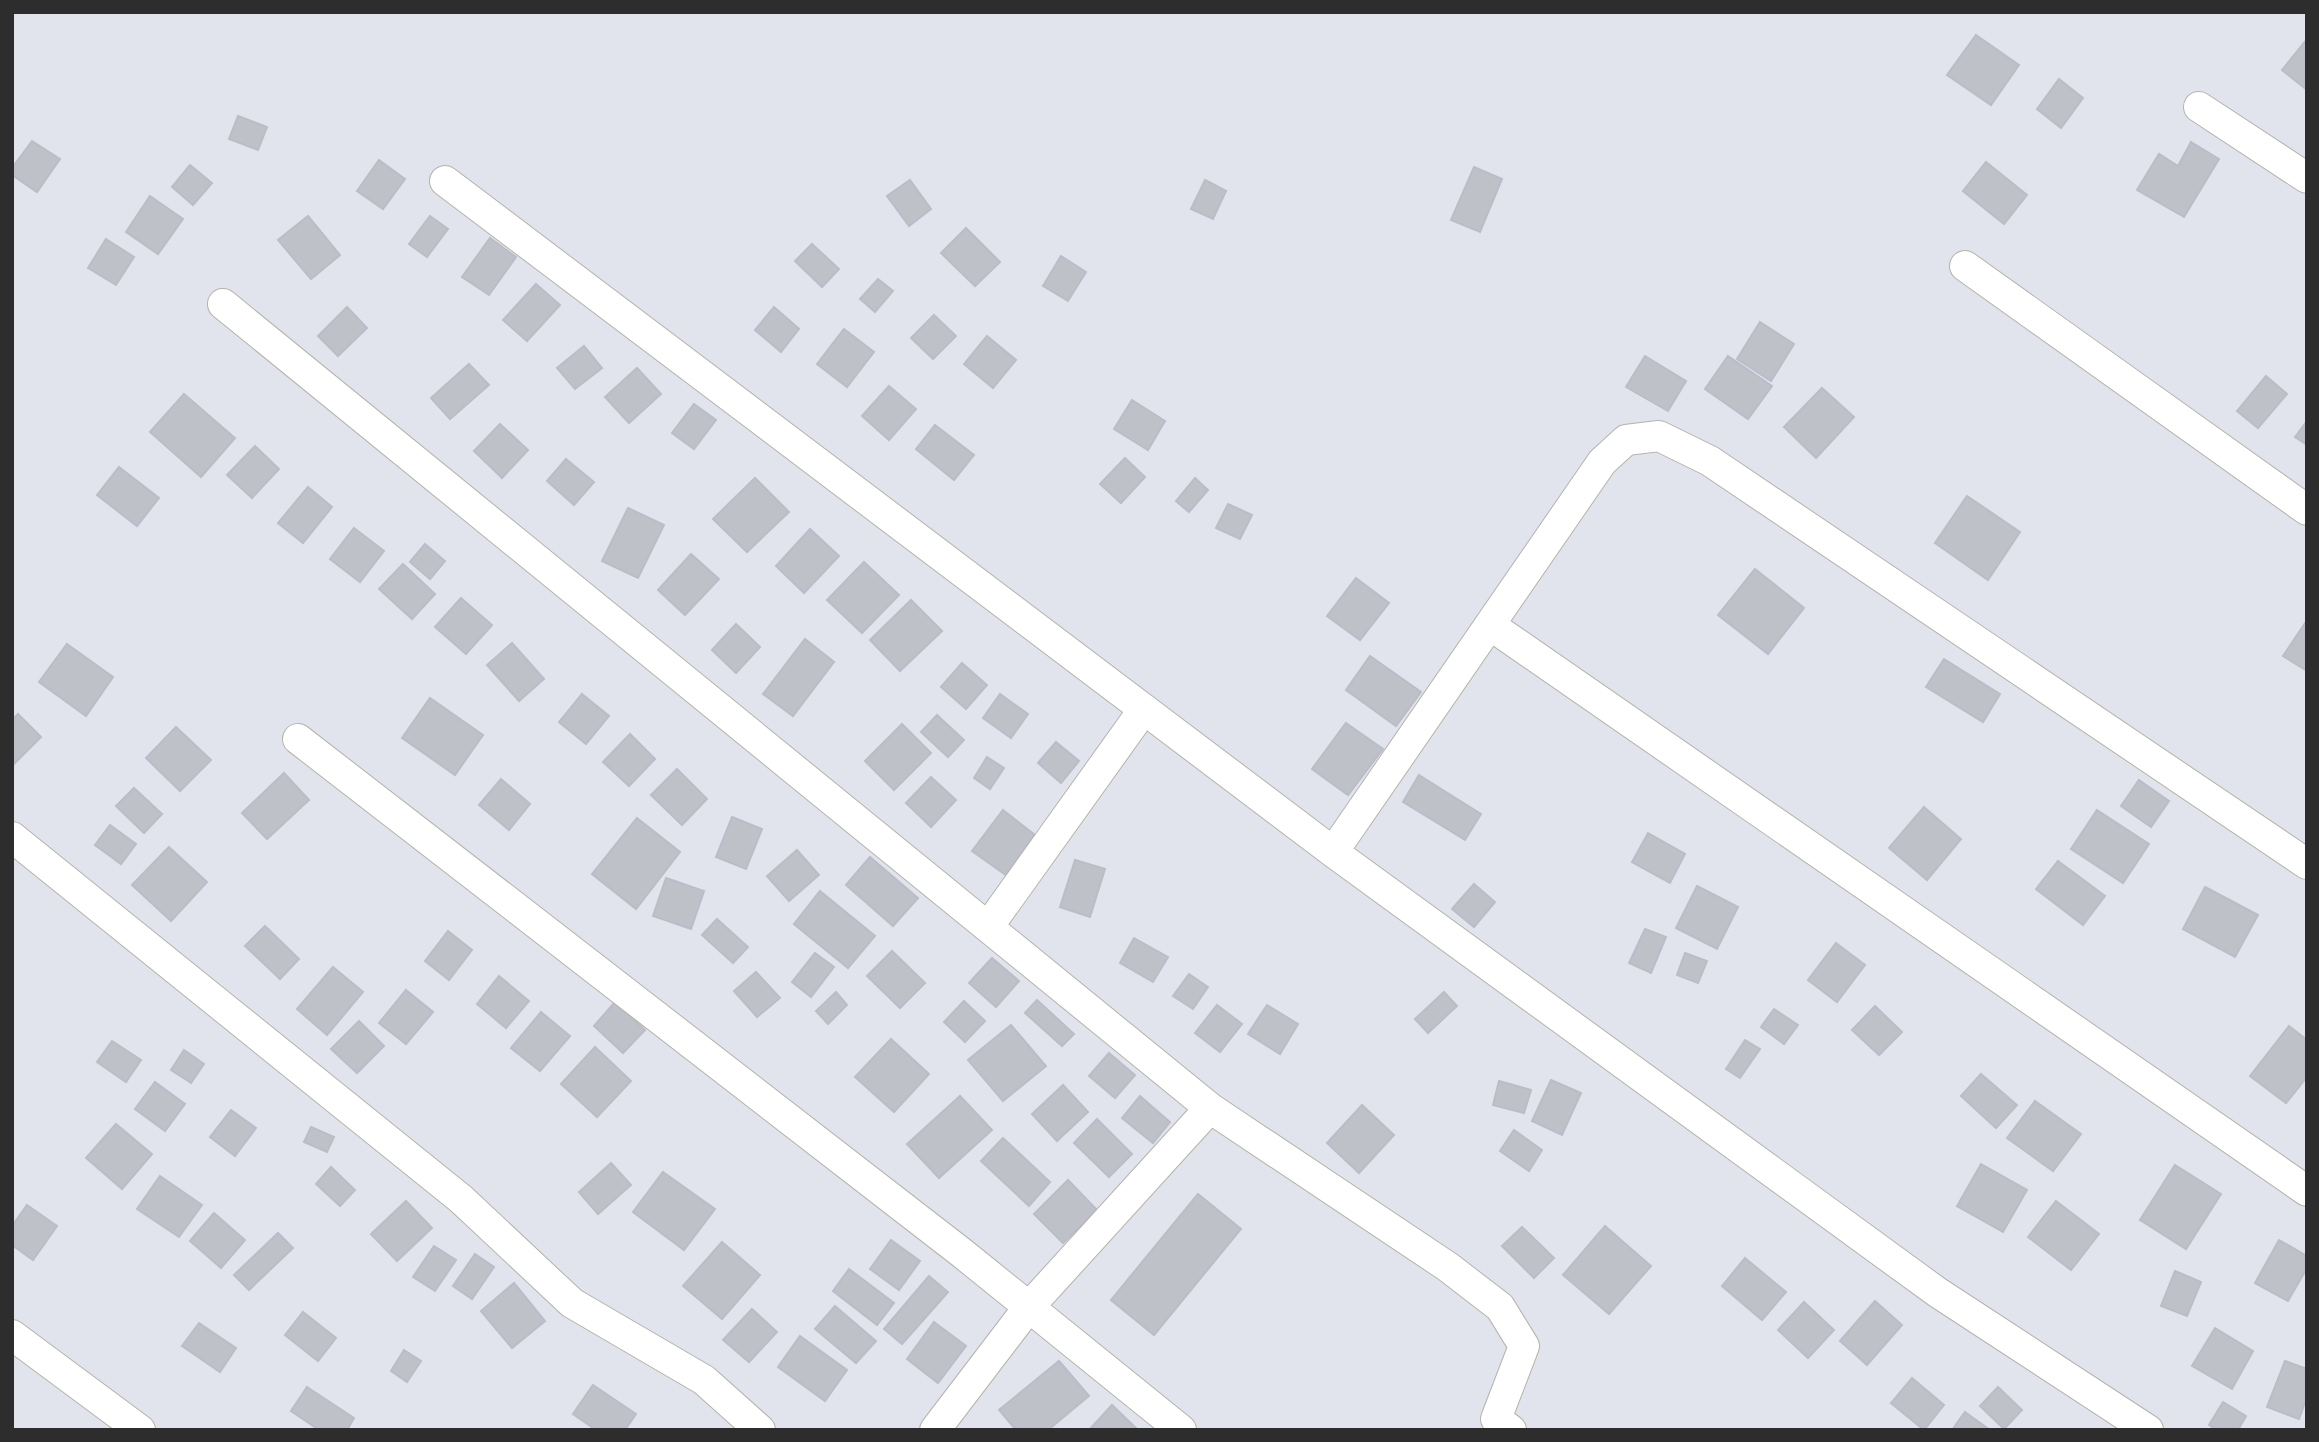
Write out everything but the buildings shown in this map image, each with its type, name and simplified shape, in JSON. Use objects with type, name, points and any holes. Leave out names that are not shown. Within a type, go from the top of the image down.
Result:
[{"type":"street","points":[[2199,107],[2307,177]]},
{"type":"street","points":[[445,181],[1333,852],[1937,1292],[2148,1430]]},
{"type":"street","points":[[1965,266],[2307,510]]},
{"type":"street","points":[[223,304],[1210,1108],[1448,1267],[1500,1307],[1524,1346],[1497,1426]]},
{"type":"street","points":[[1333,852],[1602,462],[1626,440],[1659,436],[1710,461],[2307,864]]},
{"type":"street","points":[[1490,625],[2307,1191]]},
{"type":"street","points":[[988,927],[1144,709]]},
{"type":"street","points":[[298,739],[962,1253],[1181,1430]]},
{"type":"street","points":[[12,837],[442,1183],[572,1303],[704,1380],[760,1430]]},
{"type":"street","points":[[935,1430],[1028,1308],[1210,1108]]},
{"type":"street","points":[[12,1335],[140,1430]]}]
